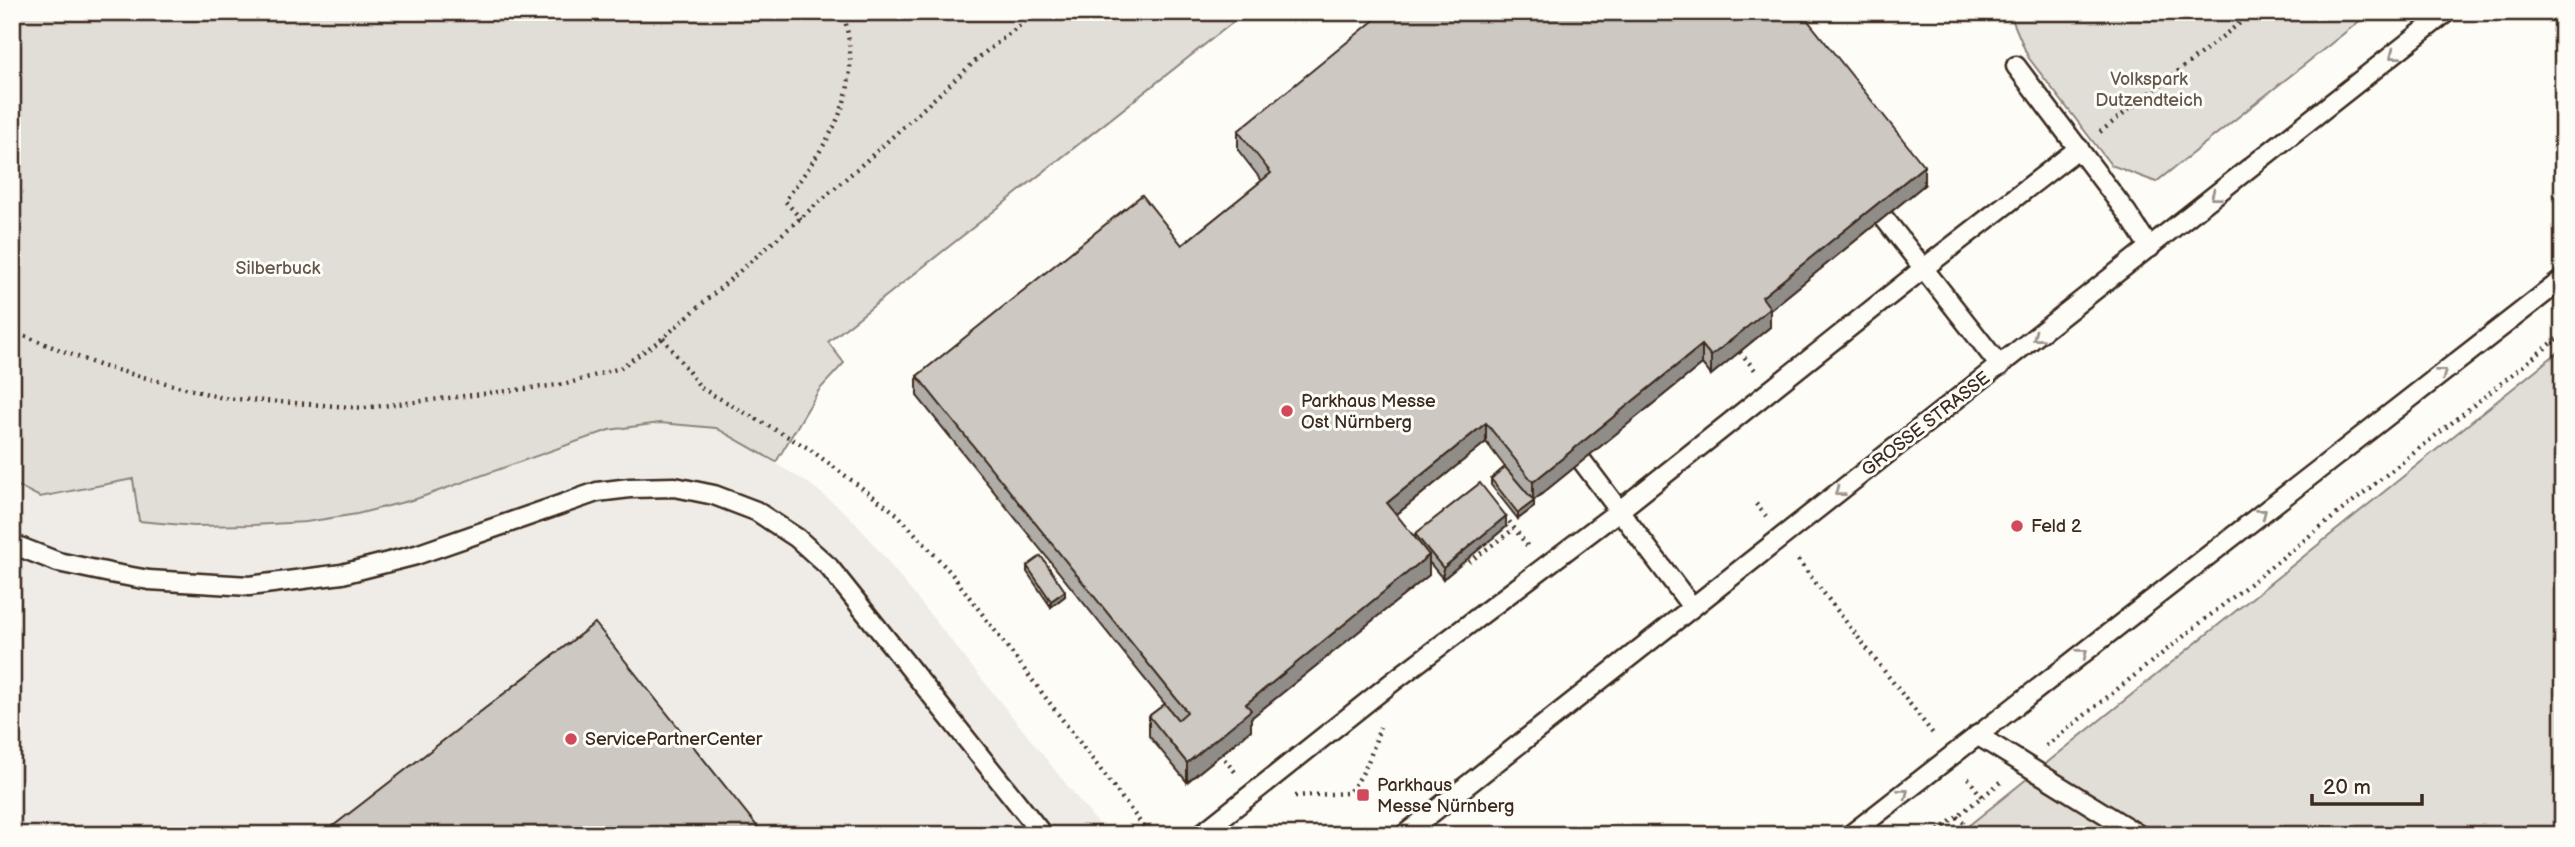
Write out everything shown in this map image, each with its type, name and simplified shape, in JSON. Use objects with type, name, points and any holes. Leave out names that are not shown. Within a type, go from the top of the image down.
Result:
[{"type":"lane","name":"GROSSE STRASSE","points":[[1404,835],[2447,12]]},
{"type":"lane","points":[[2016,66],[2150,247]]},
{"type":"lane","points":[[1200,835],[1395,680],[1620,510],[2079,148]]},
{"type":"lane","points":[[1884,218],[2000,366]]},
{"type":"lane","points":[[1850,835],[2563,279]]},
{"type":"lane","points":[[1582,461],[1692,607]]},
{"type":"lane","points":[[12,544],[58,562],[149,580],[250,586],[342,574],[416,555],[597,492],[675,487],[714,495],[757,511],[797,538],[829,567],[1043,835]]},
{"type":"lane","points":[[1977,735],[2139,835]]},
{"type":"path","points":[[801,219],[785,201],[831,137],[844,107],[850,80],[850,50],[844,12]]},
{"type":"path","points":[[12,331],[101,366],[223,398],[364,408],[566,384],[620,368],[663,338],[801,219],[983,54],[1037,12]]},
{"type":"path","points":[[2079,148],[2254,12]]},
{"type":"path","points":[[1933,835],[2563,334]]},
{"type":"path","points":[[663,338],[701,388],[808,448],[897,514],[951,573],[1150,835]]},
{"type":"path","points":[[1756,504],[1982,797]]},
{"type":"path","points":[[1503,514],[1543,568]]},
{"type":"path","points":[[1469,562],[1514,529]]},
{"type":"path","points":[[1252,793],[1290,796],[1348,793],[1358,783],[1369,762],[1395,680]]},
{"type":"path","points":[[1957,817],[1978,835]]},
{"type":"shaded area","points":[[660,423],[716,428],[810,484],[847,514],[1107,835],[12,835],[12,483],[40,497],[133,479],[140,521],[194,526],[306,522],[357,514],[416,499],[609,430]]},
{"type":"green space","name":"Silberbuck","points":[[12,12],[1246,12],[828,342],[844,363],[819,390],[776,462],[716,428],[660,423],[609,430],[416,499],[357,514],[306,522],[194,526],[139,521],[133,479],[40,497],[12,483]]},
{"type":"green space","name":"Volkspark Dutzendteich","points":[[2009,12],[2371,12],[2156,182],[2111,165],[2028,57]]},
{"type":"green space","points":[[2563,348],[2563,835],[1957,835]]},
{"type":"building","name":"Parkhaus Messe Ost Nürnberg","points":[[1384,12],[1801,12],[1924,166],[1762,297],[1770,308],[1740,333],[1711,356],[1702,345],[1533,482],[1486,423],[1387,503],[1429,555],[1246,704],[1251,710],[1187,763],[1149,716],[1165,704],[1178,720],[1187,712],[917,376],[1142,195],[1182,245],[1271,173],[1238,131]]},
{"type":"building","points":[[1505,467],[1534,501],[1518,513],[1491,479]]},
{"type":"building","points":[[1480,483],[1506,516],[1443,568],[1415,534]]},
{"type":"building","points":[[1041,556],[1065,591],[1051,601],[1027,566]]},
{"type":"building","name":"ServicePartnerCenter","points":[[595,623],[764,835],[325,835],[324,833]]},
{"type":"place","name":"Parkhaus Messe Ost Nürnberg","points":[[1287,411]]},
{"type":"place","name":"Feld 2","points":[[2017,526]]},
{"type":"place","name":"ServicePartnerCenter","points":[[571,739]]},
{"type":"place","name":"Parkhaus Messe Nürnberg","points":[[1363,795]]}]
